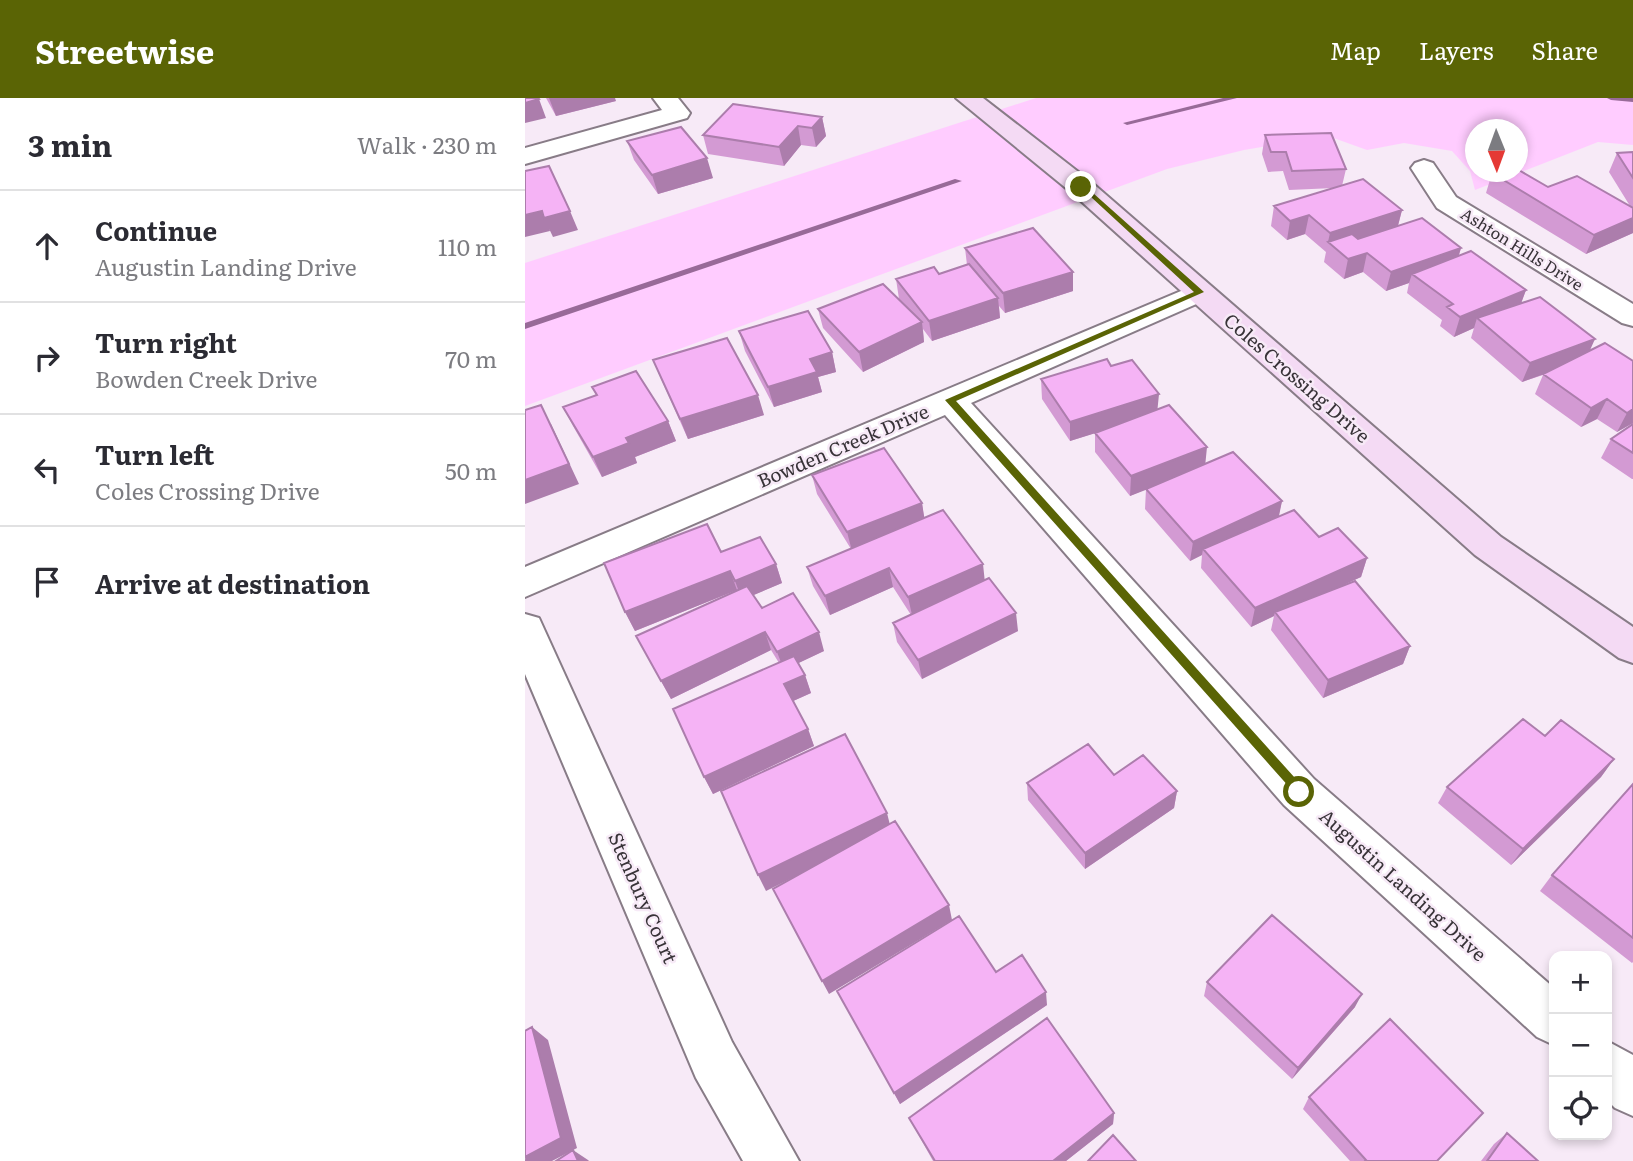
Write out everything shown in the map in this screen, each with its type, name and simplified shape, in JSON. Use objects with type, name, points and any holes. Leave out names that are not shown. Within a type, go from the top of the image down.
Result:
[{"type":"street","name":"Coles Crossing Drive","points":[[968,98],[1081,187],[1488,546],[1633,647]]},
{"type":"street","points":[[525,156],[672,106]]},
{"type":"street","name":"Ashton Hills Drive","points":[[1424,168],[1446,202],[1632,315]]},
{"type":"street","name":"Bowden Creek Drive","points":[[525,583],[1200,292]]},
{"type":"street","name":"Augustin Landing Drive","points":[[950,400],[1299,792],[1549,1016]]},
{"type":"street","name":"Stenbury Court","points":[[525,629],[714,1060],[772,1161]]},
{"type":"street","points":[[1612,1071],[1633,1090]]},
{"type":"shaded area","points":[[1036,98],[1633,98],[1633,145],[1598,142],[1528,169],[1528,119],[1465,119],[1465,165],[1452,151],[1404,143],[1367,150],[1328,136],[1244,150],[1167,169],[525,406],[525,263]]},
{"type":"shaded area","points":[[1473,182],[1496,182],[1475,190]]},
{"type":"building","points":[[525,98],[538,98],[539,99],[525,103]]},
{"type":"building","points":[[733,104],[822,117],[812,128],[798,126],[779,147],[703,135]]},
{"type":"building","points":[[681,127],[707,158],[652,175],[627,141]]},
{"type":"building","points":[[1331,133],[1346,169],[1292,171],[1286,152],[1271,152],[1265,135]]},
{"type":"building","points":[[1633,152],[1633,178],[1617,153]]},
{"type":"building","points":[[549,166],[570,211],[544,218],[542,211],[525,215],[525,171]]},
{"type":"building","points":[[1528,175],[1548,187],[1577,176],[1633,208],[1633,218],[1594,235],[1507,182],[1528,182]]},
{"type":"building","points":[[1363,179],[1402,210],[1330,233],[1309,215],[1290,221],[1274,206]]},
{"type":"building","points":[[1422,218],[1461,248],[1391,272],[1367,253],[1348,259],[1328,242],[1352,234],[1358,239]]},
{"type":"building","points":[[1033,228],[1073,272],[1003,293],[965,248]]},
{"type":"building","points":[[1471,251],[1526,290],[1460,317],[1447,307],[1453,304],[1412,274]]},
{"type":"building","points":[[969,264],[998,298],[929,321],[896,279],[934,267],[939,274]]},
{"type":"building","points":[[883,284],[922,322],[859,352],[818,309]]},
{"type":"building","points":[[1540,297],[1595,339],[1530,363],[1477,318]]},
{"type":"building","points":[[808,311],[832,352],[810,359],[817,372],[768,387],[739,331]]},
{"type":"building","points":[[727,338],[758,395],[680,419],[653,360]]},
{"type":"building","points":[[1605,343],[1633,361],[1633,409],[1627,413],[1607,399],[1591,408],[1543,374]]},
{"type":"building","points":[[1107,359],[1111,366],[1132,360],[1159,394],[1070,422],[1041,379]]},
{"type":"building","points":[[636,371],[668,421],[626,438],[629,443],[593,457],[563,407],[597,395],[592,387]]},
{"type":"building","points":[[541,405],[569,464],[525,480],[525,410]]},
{"type":"building","points":[[1169,405],[1207,447],[1131,476],[1095,433]]},
{"type":"building","points":[[1633,424],[1633,453],[1611,439]]},
{"type":"building","points":[[884,448],[922,503],[847,532],[812,475]]},
{"type":"building","points":[[1233,452],[1282,501],[1193,542],[1146,489]]},
{"type":"building","points":[[943,510],[983,564],[908,597],[889,568],[825,596],[807,567]]},
{"type":"building","points":[[1294,510],[1319,537],[1338,528],[1367,558],[1255,608],[1203,549]]},
{"type":"building","points":[[707,524],[721,552],[760,537],[776,564],[735,581],[730,571],[625,612],[604,563]]},
{"type":"building","points":[[989,578],[1016,613],[918,660],[893,623]]},
{"type":"building","points":[[1355,581],[1410,646],[1328,680],[1275,612]]},
{"type":"building","points":[[747,586],[762,608],[793,593],[819,632],[777,652],[765,632],[661,681],[636,636]]},
{"type":"building","points":[[794,656],[805,675],[784,684],[808,729],[704,777],[673,709]]},
{"type":"building","points":[[1523,719],[1545,736],[1561,720],[1614,759],[1523,849],[1447,787]]},
{"type":"building","points":[[845,734],[887,813],[758,875],[721,791]]},
{"type":"building","points":[[1088,744],[1114,775],[1143,755],[1177,791],[1085,853],[1027,783]]},
{"type":"building","points":[[1633,784],[1633,938],[1552,875]]},
{"type":"building","points":[[895,821],[949,905],[822,981],[773,889]]},
{"type":"building","points":[[1272,915],[1362,994],[1298,1068],[1207,982]]},
{"type":"building","points":[[959,916],[996,972],[1022,955],[1046,992],[894,1093],[837,991]]},
{"type":"building","points":[[1047,1018],[1114,1113],[1053,1161],[935,1161],[909,1118]]},
{"type":"building","points":[[1390,1019],[1483,1113],[1437,1161],[1365,1161],[1309,1097]]},
{"type":"building","points":[[532,1027],[561,1138],[525,1157],[525,1031]]},
{"type":"building","points":[[1507,1133],[1538,1161],[1487,1161]]},
{"type":"building","points":[[1113,1135],[1136,1161],[1088,1161]]},
{"type":"building","points":[[573,1150],[578,1161],[556,1161]]},
{"type":"waterway","points":[[1127,123],[1233,98]]},
{"type":"waterway","points":[[1611,98],[1633,100]]},
{"type":"waterway","points":[[525,326],[958,181]]},
{"type":"route","points":[[1081,187],[1200,292],[950,400],[1299,792]]}]
